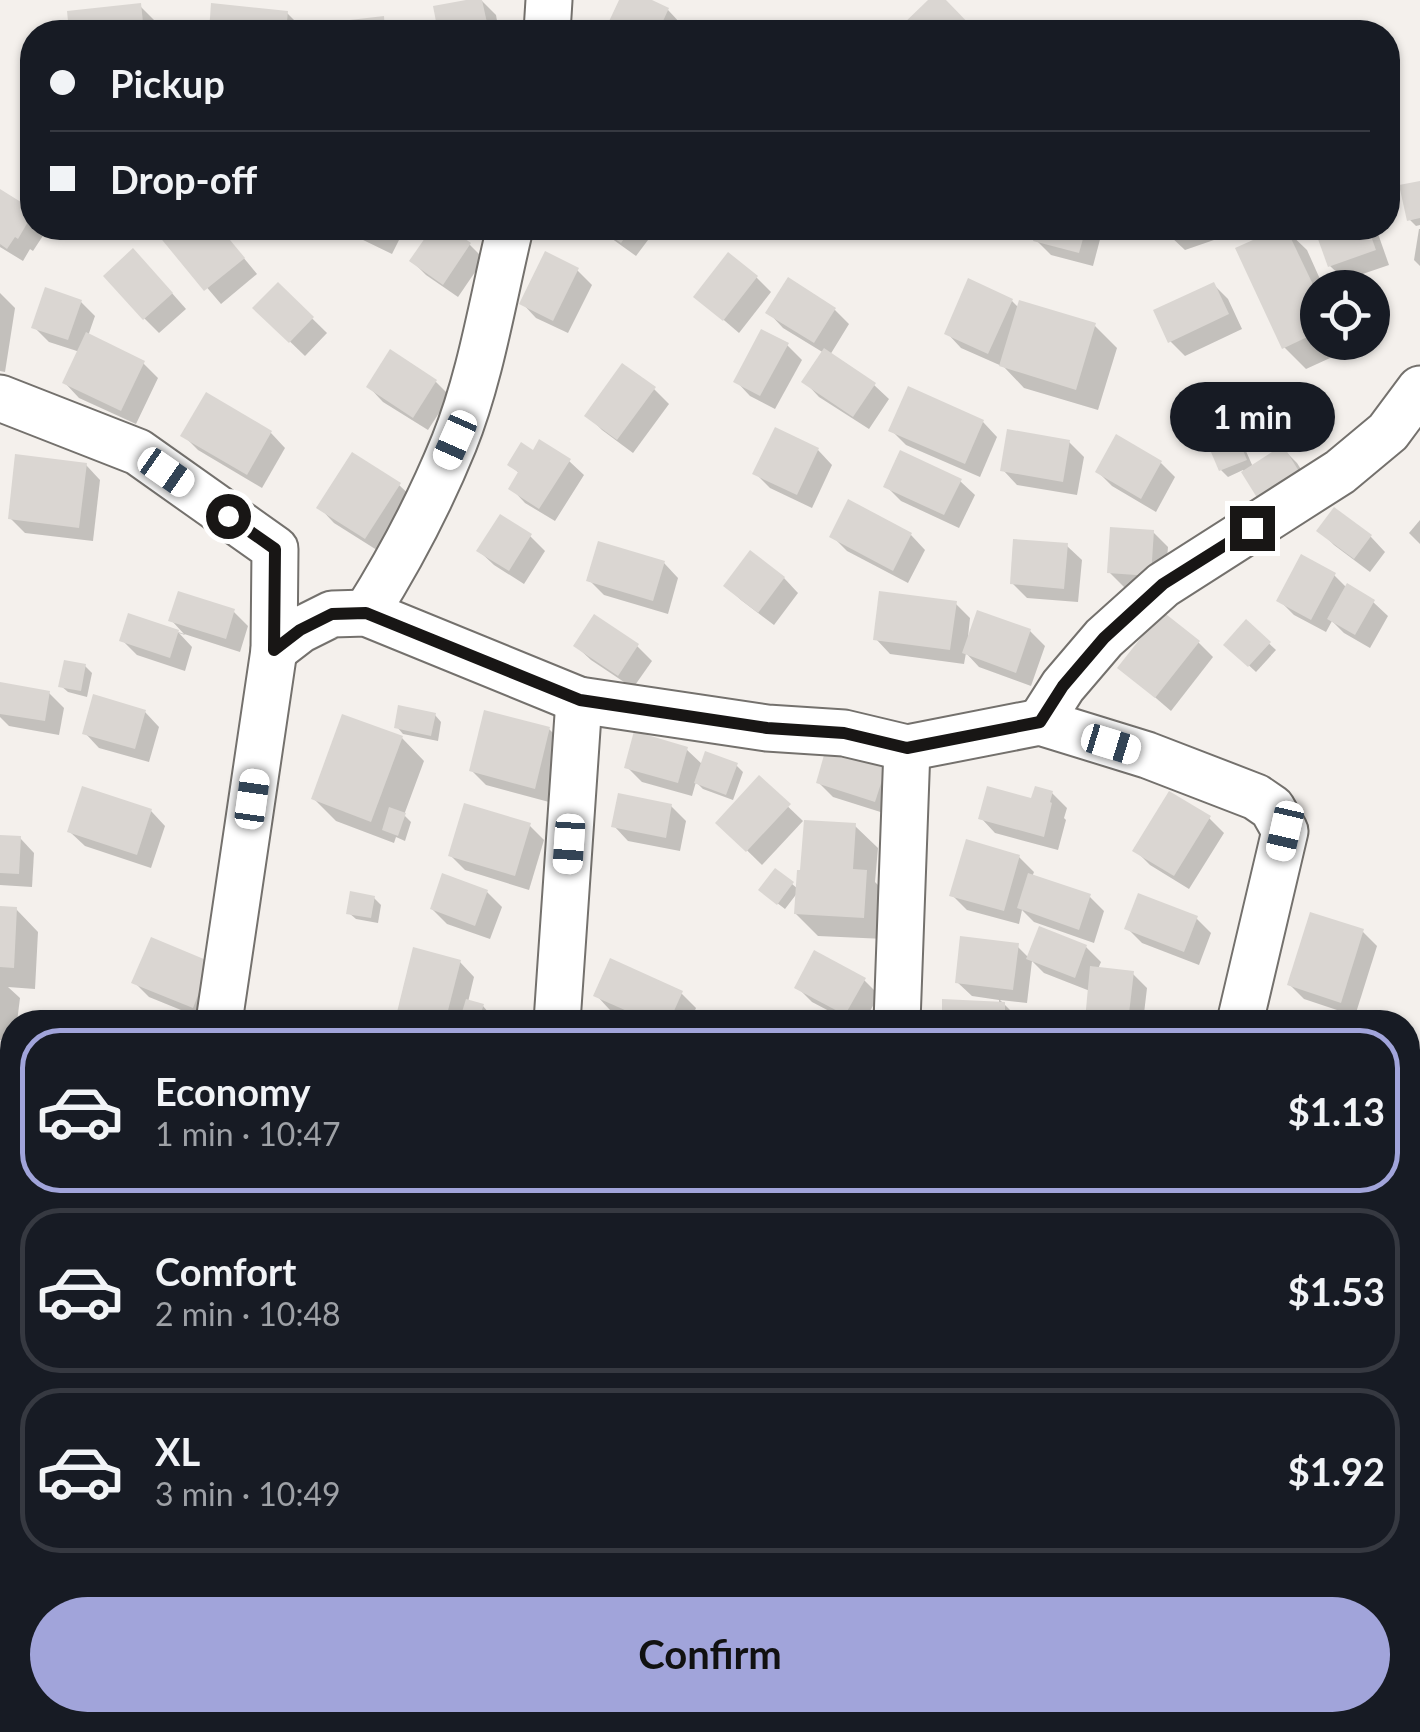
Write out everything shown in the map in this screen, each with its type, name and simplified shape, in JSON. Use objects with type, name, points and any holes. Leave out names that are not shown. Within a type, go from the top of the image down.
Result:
[{"type":"street","points":[[366,613],[401,557],[455,440],[475,376],[507,240]]},
{"type":"street","points":[[1040,722],[1063,686],[1104,638],[1163,584],[1340,472],[1388,432],[1420,390]]},
{"type":"street","points":[[0,398],[138,452],[275,549],[274,650],[221,1010]]},
{"type":"street","points":[[274,650],[300,630],[332,614],[366,613],[580,700],[767,728],[844,733],[907,748],[1040,722],[1147,755],[1256,797],[1272,808],[1285,831],[1243,1010]]},
{"type":"street","points":[[558,1010],[580,700]]},
{"type":"street","points":[[897,1010],[907,748]]},
{"type":"building","points":[[482,0],[486,20],[436,20],[433,6]]},
{"type":"building","points":[[619,0],[652,0],[669,8],[664,20],[610,20]]},
{"type":"building","points":[[928,0],[946,0],[965,20],[907,20]]},
{"type":"building","points":[[141,3],[143,20],[68,20],[67,11]]},
{"type":"building","points":[[211,3],[288,11],[287,20],[210,20]]},
{"type":"building","points":[[384,16],[384,20],[350,20]]},
{"type":"building","points":[[1420,181],[1420,218],[1407,221],[1400,185]]},
{"type":"building","points":[[0,189],[20,202],[20,236],[7,249],[0,244]]},
{"type":"building","points":[[162,240],[230,240],[245,258],[204,291]]},
{"type":"building","points":[[424,240],[471,243],[443,285],[409,261]]},
{"type":"building","points":[[1033,240],[1083,240],[1079,253]]},
{"type":"building","points":[[1253,240],[1292,240],[1306,270],[1300,270],[1300,340],[1282,349],[1235,248]]},
{"type":"building","points":[[1318,240],[1372,240],[1376,250],[1328,267]]},
{"type":"building","points":[[133,248],[173,293],[143,320],[103,276]]},
{"type":"building","points":[[545,251],[579,268],[553,321],[519,304]]},
{"type":"building","points":[[728,252],[758,276],[723,321],[693,297]]},
{"type":"building","points":[[788,277],[836,308],[814,343],[765,313]]},
{"type":"building","points":[[968,278],[1013,299],[988,354],[944,334]]},
{"type":"building","points":[[278,282],[314,317],[289,343],[252,308]]},
{"type":"building","points":[[1214,282],[1229,314],[1168,343],[1153,310]]},
{"type":"building","points":[[45,287],[82,300],[68,340],[31,328]]},
{"type":"building","points":[[1019,300],[1096,323],[1076,390],[999,366]]},
{"type":"building","points":[[761,329],[789,343],[760,396],[733,382]]},
{"type":"building","points":[[86,332],[145,361],[121,411],[62,383]]},
{"type":"building","points":[[824,348],[876,383],[853,417],[801,382]]},
{"type":"building","points":[[390,349],[437,380],[413,418],[366,387]]},
{"type":"building","points":[[622,363],[656,387],[617,440],[584,416]]},
{"type":"building","points":[[908,386],[984,420],[965,464],[888,431]]},
{"type":"building","points":[[206,392],[272,431],[247,475],[180,436]]},
{"type":"building","points":[[1291,401],[1300,429],[1270,438],[1261,411]]},
{"type":"building","points":[[775,427],[819,448],[797,495],[752,474]]},
{"type":"building","points":[[1007,429],[1070,440],[1063,482],[1000,471]]},
{"type":"building","points":[[1236,433],[1247,460],[1219,471],[1208,445]]},
{"type":"building","points":[[1116,434],[1162,461],[1141,499],[1095,472]]},
{"type":"building","points":[[539,439],[571,459],[539,509],[508,489],[518,472],[507,465],[521,442],[533,450]]},
{"type":"building","points":[[1283,445],[1303,478],[1261,504],[1241,472]]},
{"type":"building","points":[[900,450],[962,479],[944,515],[883,487]]},
{"type":"building","points":[[352,452],[401,483],[365,539],[316,508]]},
{"type":"building","points":[[15,454],[87,463],[79,528],[8,519]]},
{"type":"building","points":[[848,499],[912,533],[893,571],[829,537]]},
{"type":"building","points":[[1334,507],[1372,535],[1354,559],[1316,531]]},
{"type":"building","points":[[500,514],[532,534],[509,571],[476,551]]},
{"type":"building","points":[[1110,527],[1154,530],[1151,576],[1107,573]]},
{"type":"building","points":[[1013,539],[1068,543],[1064,589],[1010,584]]},
{"type":"building","points":[[598,541],[665,561],[653,601],[586,581]]},
{"type":"building","points":[[750,550],[785,577],[758,613],[723,586]]},
{"type":"building","points":[[1301,554],[1336,573],[1311,620],[1276,601]]},
{"type":"building","points":[[1347,583],[1375,600],[1355,635],[1327,619]]},
{"type":"building","points":[[178,591],[235,609],[226,639],[168,621]]},
{"type":"building","points":[[879,591],[957,601],[950,650],[873,640]]},
{"type":"building","points":[[977,610],[1031,629],[1016,673],[962,653]]},
{"type":"building","points":[[1162,611],[1200,641],[1155,698],[1117,668]]},
{"type":"building","points":[[128,613],[179,630],[170,658],[119,641]]},
{"type":"building","points":[[594,614],[639,644],[618,676],[573,646]]},
{"type":"building","points":[[1246,619],[1271,642],[1248,667],[1223,645]]},
{"type":"building","points":[[64,660],[86,664],[81,691],[58,687]]},
{"type":"building","points":[[0,682],[50,691],[45,721],[0,714]]},
{"type":"building","points":[[93,694],[146,710],[135,749],[82,734]]},
{"type":"building","points":[[398,705],[436,713],[431,736],[394,728]]},
{"type":"building","points":[[484,710],[550,727],[535,789],[469,771]]},
{"type":"building","points":[[342,714],[403,736],[371,822],[311,799]]},
{"type":"building","points":[[634,731],[688,747],[678,783],[624,768]]},
{"type":"building","points":[[826,748],[886,768],[875,802],[816,783]]},
{"type":"building","points":[[705,751],[738,763],[726,795],[694,783]]},
{"type":"building","points":[[759,775],[791,804],[746,852],[715,823]]},
{"type":"building","points":[[82,786],[152,809],[137,855],[67,832]]},
{"type":"building","points":[[987,786],[1031,798],[1035,786],[1053,791],[1044,837],[978,819]]},
{"type":"building","points":[[1169,791],[1211,816],[1174,876],[1132,851]]},
{"type":"building","points":[[618,793],[672,804],[666,838],[611,827]]},
{"type":"building","points":[[464,803],[531,823],[515,876],[448,856]]},
{"type":"building","points":[[389,807],[406,813],[398,836],[382,830]]},
{"type":"building","points":[[804,820],[856,823],[853,869],[867,870],[864,918],[794,914]]},
{"type":"building","points":[[0,835],[21,836],[19,874],[0,873]]},
{"type":"building","points":[[966,839],[1020,855],[1004,911],[949,896]]},
{"type":"building","points":[[775,868],[794,882],[777,905],[758,890]]},
{"type":"building","points":[[442,873],[488,890],[475,926],[430,909]]},
{"type":"building","points":[[1028,873],[1091,894],[1079,930],[1017,908]]},
{"type":"building","points":[[350,891],[375,896],[371,918],[346,914]]},
{"type":"building","points":[[1138,893],[1198,916],[1184,952],[1124,929]]},
{"type":"building","points":[[0,906],[17,907],[14,968],[0,967]]},
{"type":"building","points":[[1310,912],[1364,929],[1341,1003],[1287,985]]},
{"type":"building","points":[[1039,926],[1087,945],[1075,978],[1026,959]]},
{"type":"building","points":[[960,936],[1019,943],[1013,990],[955,983]]},
{"type":"building","points":[[151,937],[211,962],[193,1008],[131,983]]},
{"type":"building","points":[[413,947],[461,960],[448,1010],[397,1010]]},
{"type":"building","points":[[814,950],[866,978],[848,1010],[836,1010],[794,988]]},
{"type":"building","points":[[610,958],[683,991],[674,1010],[625,1010],[593,996]]},
{"type":"building","points":[[1090,966],[1134,971],[1129,1010],[1086,1010]]},
{"type":"building","points":[[466,999],[484,1004],[482,1010],[463,1010]]},
{"type":"building","points":[[942,999],[1005,1002],[1005,1010],[942,1010]]},
{"type":"route","points":[[228,516],[275,549],[274,650],[300,630],[332,614],[366,613],[580,700],[767,728],[844,733],[907,748],[1040,722],[1063,686],[1104,638],[1163,584],[1252,528]]}]
